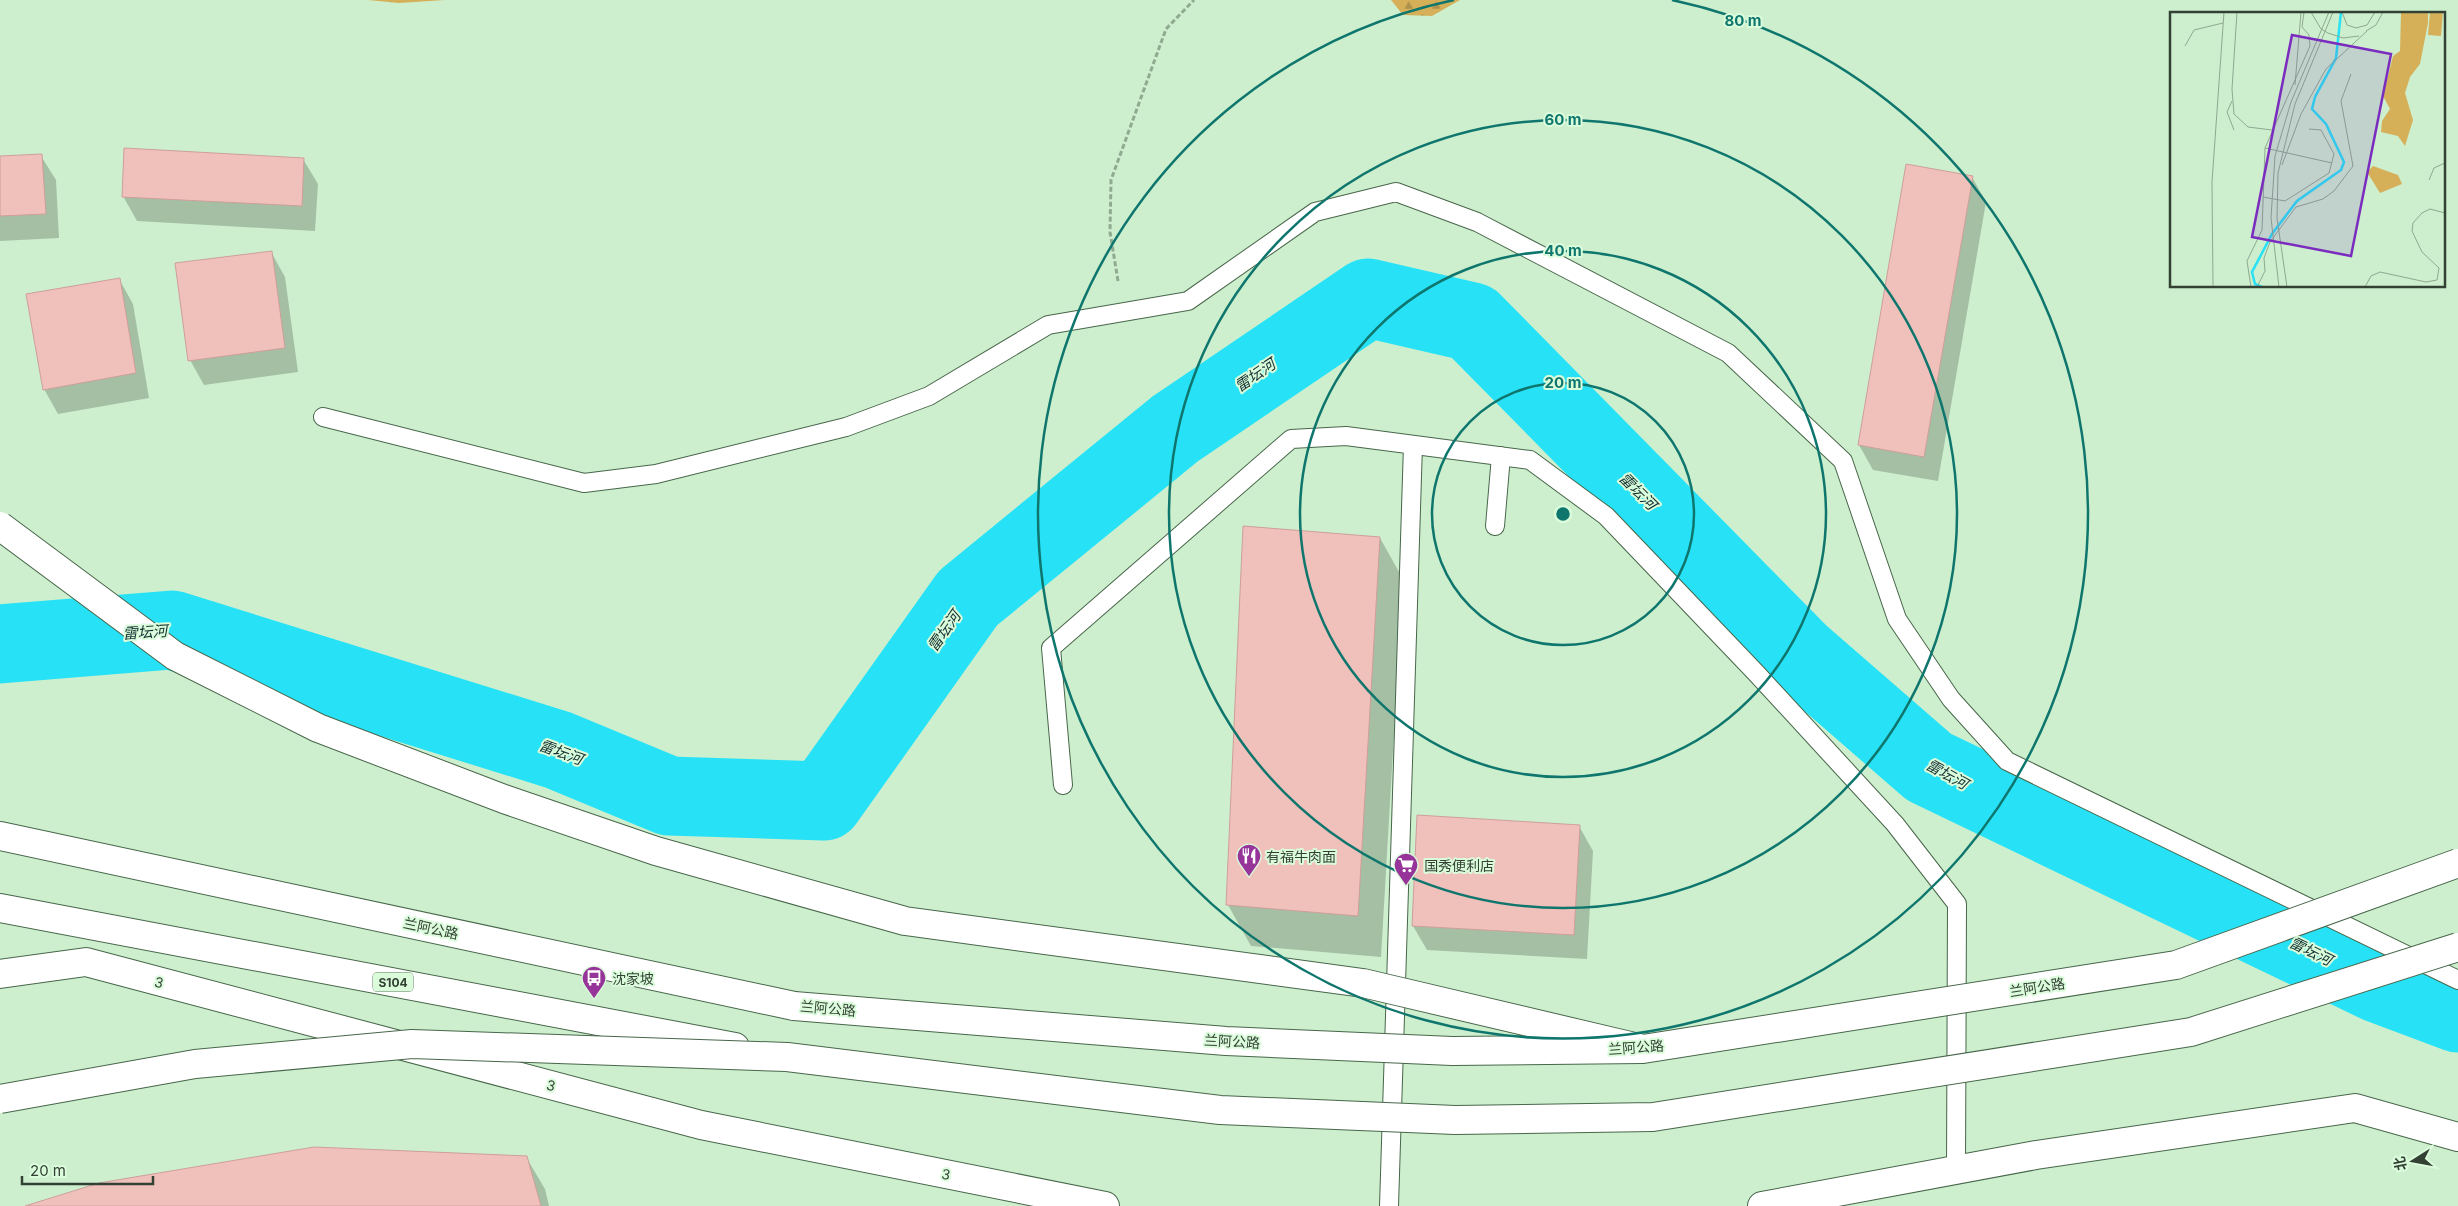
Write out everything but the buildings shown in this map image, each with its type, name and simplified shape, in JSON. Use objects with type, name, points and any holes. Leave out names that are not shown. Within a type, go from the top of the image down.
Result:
[{"type":"main road","points":[[0,526],[175,656],[318,728],[504,799],[656,851],[905,921],[1362,983],[1642,1049]]},
{"type":"main road","name":"兰阿公路","points":[[0,836],[794,1006],[1226,1042],[1452,1051],[1642,1049],[2176,965],[2458,862]]},
{"type":"main road","name":"S104","points":[[0,908],[787,1057]]},
{"type":"main road","points":[[0,1098],[195,1064],[412,1044],[787,1057],[1220,1110],[1455,1120],[1654,1117],[2191,1032],[2458,947]]},
{"type":"main road","name":"3","points":[[0,974],[86,962],[701,1125],[1105,1206]]},
{"type":"main road","points":[[1762,1206],[2036,1155],[2355,1108],[2458,1137]]},
{"type":"lane","points":[[323,417],[584,483],[656,474],[846,427],[929,396],[1048,325],[1188,301],[1315,212],[1396,192],[1477,222],[1728,353],[1843,461],[1897,619],[1951,699],[2007,761],[2458,980]]},
{"type":"lane","points":[[1063,785],[1051,648],[1291,440],[1346,436],[1530,460],[1606,516],[1757,674],[1895,824],[1956,904],[1956,1170]]},
{"type":"lane","points":[[1389,1206],[1413,445]]},
{"type":"lane","points":[[1495,526],[1501,456]]},
{"type":"path","points":[[1122,312],[1110,232],[1112,180],[1166,29],[1194,0]]},
{"type":"green space","points":[[368,0],[445,0],[399,3]]},
{"type":"green space","points":[[1391,0],[1460,0],[1432,16],[1403,15]]},
{"type":"waterway","name":"雷坛河","points":[[0,644],[172,630],[558,750],[669,796],[824,801],[968,598],[1175,429],[1368,298],[1472,322],[1799,654],[1929,767],[2378,983],[2458,1013]]},
{"type":"place","name":"有福牛肉面","points":[[1249,877]]},
{"type":"place","name":"国秀便利店","points":[[1406,886]]},
{"type":"place","name":"沈家坡","points":[[594,999]]}]
